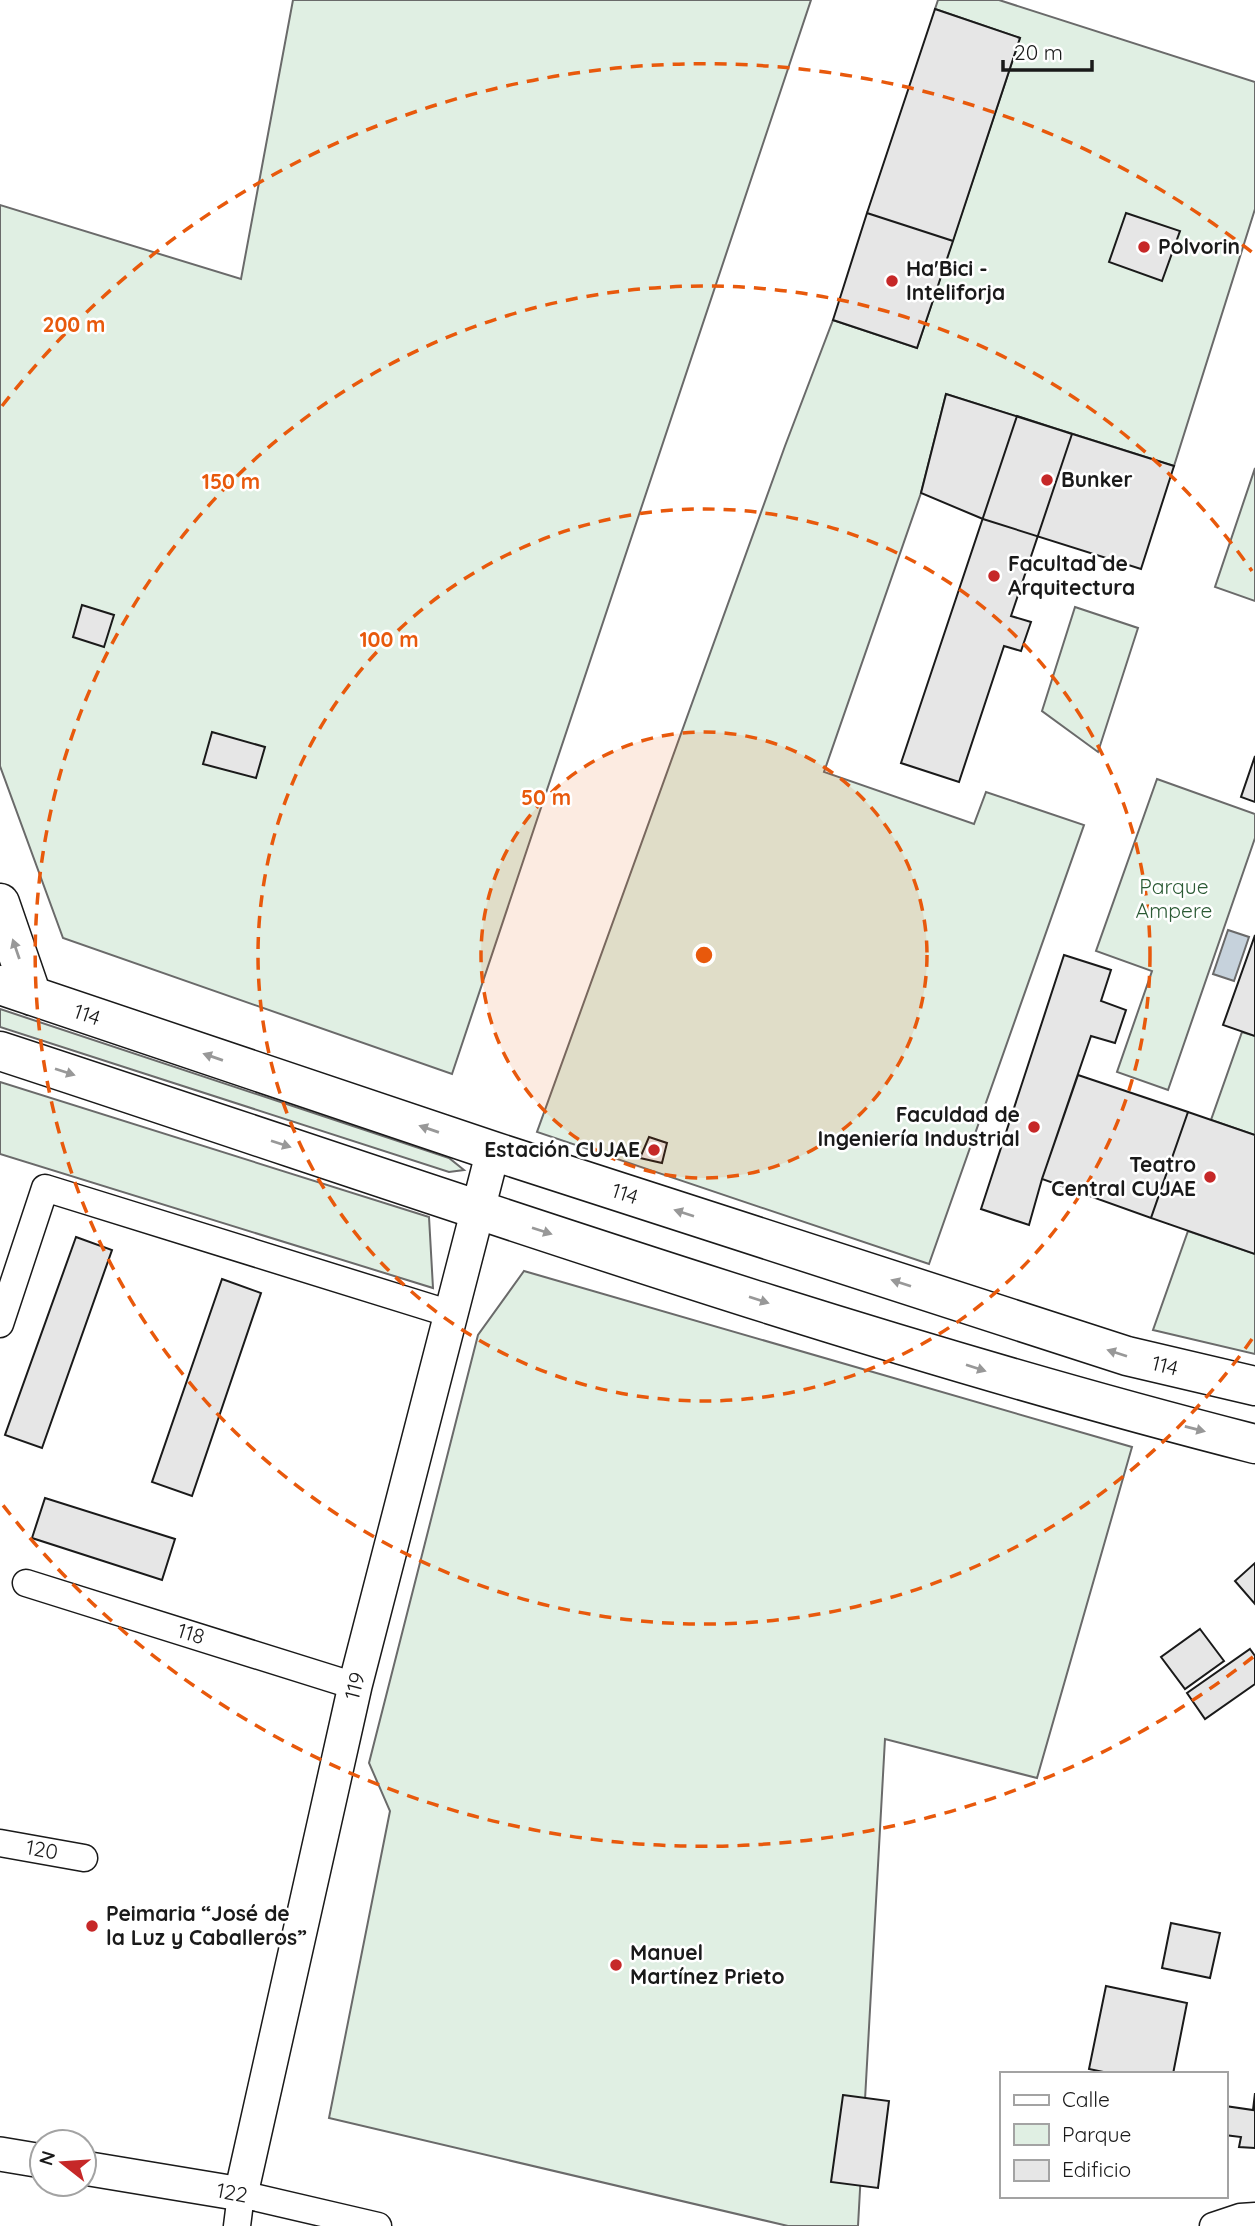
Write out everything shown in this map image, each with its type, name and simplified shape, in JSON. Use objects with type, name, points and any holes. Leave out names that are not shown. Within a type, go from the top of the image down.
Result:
[{"type":"highway","points":[[0,903],[16,991]]},
{"type":"highway","name":"114","points":[[16,991],[493,1151],[1127,1356],[1255,1386]]},
{"type":"highway","points":[[0,1051],[477,1210],[993,1374],[1255,1444]]},
{"type":"street","name":"119","points":[[239,2210],[355,1686],[493,1151]]},
{"type":"street","points":[[0,1324],[45,1188],[451,1314]]},
{"type":"street","name":"118","points":[[26,1583],[355,1686]]},
{"type":"street","name":"120","points":[[0,1843],[84,1858]]},
{"type":"street","points":[[0,2154],[28,2159]]},
{"type":"street","name":"122","points":[[98,2172],[239,2210],[378,2226]]},
{"type":"street","points":[[1213,2226],[1240,2217],[1255,2216]]},
{"type":"green space","points":[[293,0],[811,0],[452,1074],[63,938],[0,766],[0,205],[241,279]]},
{"type":"green space","points":[[938,0],[999,0],[1255,82],[1255,209],[1174,466],[946,394],[921,493],[824,772],[974,824],[986,792],[1084,825],[929,1264],[537,1132],[833,320],[917,348],[1020,38],[935,9]]},
{"type":"green space","points":[[1255,468],[1255,601],[1215,587]]},
{"type":"green space","points":[[1075,607],[1138,628],[1098,752],[1042,711]]},
{"type":"green space","name":"Parque Ampere","points":[[1157,779],[1255,814],[1255,838],[1168,1090],[1117,1072],[1152,971],[1096,951]]},
{"type":"green space","points":[[0,1009],[449,1158],[464,1170],[449,1172],[0,1027]]},
{"type":"green space","points":[[1242,1032],[1255,1036],[1255,1135],[1211,1120]]},
{"type":"green space","points":[[0,1082],[429,1217],[433,1288],[0,1154]]},
{"type":"green space","points":[[1188,1231],[1255,1254],[1255,1354],[1153,1330]]},
{"type":"green space","points":[[524,1271],[1132,1447],[1037,1778],[885,1739],[858,2226],[788,2226],[329,2118],[390,1811],[369,1763],[478,1335]]},
{"type":"shaded area","points":[[1228,930],[1249,937],[1234,981],[1213,974]]},
{"type":"building","points":[[935,9],[1020,38],[953,241],[867,213]]},
{"type":"building","name":"Ha'Bici - Inteliforja","points":[[867,213],[953,241],[917,348],[833,320]]},
{"type":"building","name":"Polvorin","points":[[1126,213],[1180,231],[1162,281],[1109,262]]},
{"type":"building","name":"Bunker","points":[[946,394],[1174,466],[1141,569],[983,519],[921,493]]},
{"type":"building","name":"Facultad de Arquitectura","points":[[1017,416],[1072,434],[1011,616],[1031,622],[1021,651],[1004,646],[959,782],[901,763]]},
{"type":"building","points":[[82,605],[114,615],[104,647],[73,637]]},
{"type":"building","points":[[212,732],[265,747],[256,778],[203,764]]},
{"type":"building","points":[[1255,756],[1255,802],[1241,797]]},
{"type":"building","points":[[1255,935],[1255,1036],[1223,1025]]},
{"type":"building","name":"Faculdad de Ingeniería Industrial","points":[[1064,955],[1111,970],[1101,1001],[1126,1010],[1115,1043],[1091,1036],[1029,1225],[981,1209]]},
{"type":"building","points":[[1078,1075],[1188,1112],[1151,1218],[1042,1179]]},
{"type":"building","name":"Teatro Central CUJAE","points":[[1188,1112],[1255,1135],[1255,1254],[1151,1218]]},
{"type":"building","name":"Estación CUJAE","points":[[649,1137],[667,1143],[662,1163],[640,1158]]},
{"type":"building","points":[[76,1237],[112,1250],[42,1448],[5,1435]]},
{"type":"building","points":[[222,1279],[261,1293],[192,1496],[152,1482]]},
{"type":"building","points":[[45,1498],[175,1539],[162,1580],[32,1538]]},
{"type":"building","points":[[1255,1563],[1255,1604],[1235,1581]]},
{"type":"building","points":[[1200,1629],[1224,1661],[1185,1689],[1161,1657]]},
{"type":"building","points":[[1250,1649],[1255,1656],[1255,1684],[1205,1719],[1187,1693]]},
{"type":"building","points":[[1171,1923],[1220,1933],[1210,1978],[1162,1968]]},
{"type":"building","points":[[1106,1986],[1187,2003],[1173,2072],[1103,2072],[1089,2069]]},
{"type":"building","points":[[1255,2093],[1255,2148],[1239,2147],[1241,2137],[1227,2135],[1227,2106],[1253,2110]]},
{"type":"building","points":[[843,2095],[889,2101],[878,2188],[831,2182]]},
{"type":"place","name":"Polvorin","points":[[1144,247]]},
{"type":"place","name":"Ha'Bici - Inteliforja","points":[[892,281]]},
{"type":"place","name":"Bunker","points":[[1047,480]]},
{"type":"place","name":"Facultad de Arquitectura","points":[[994,576]]},
{"type":"place","name":"Faculdad de Ingeniería Industrial","points":[[1034,1127]]},
{"type":"place","name":"Estación CUJAE","points":[[654,1150]]},
{"type":"place","name":"Teatro Central CUJAE","points":[[1210,1177]]},
{"type":"place","name":"Peimaria “José de la Luz y Caballeros”","points":[[92,1926]]},
{"type":"place","name":"Manuel Martínez Prieto","points":[[616,1965]]}]
